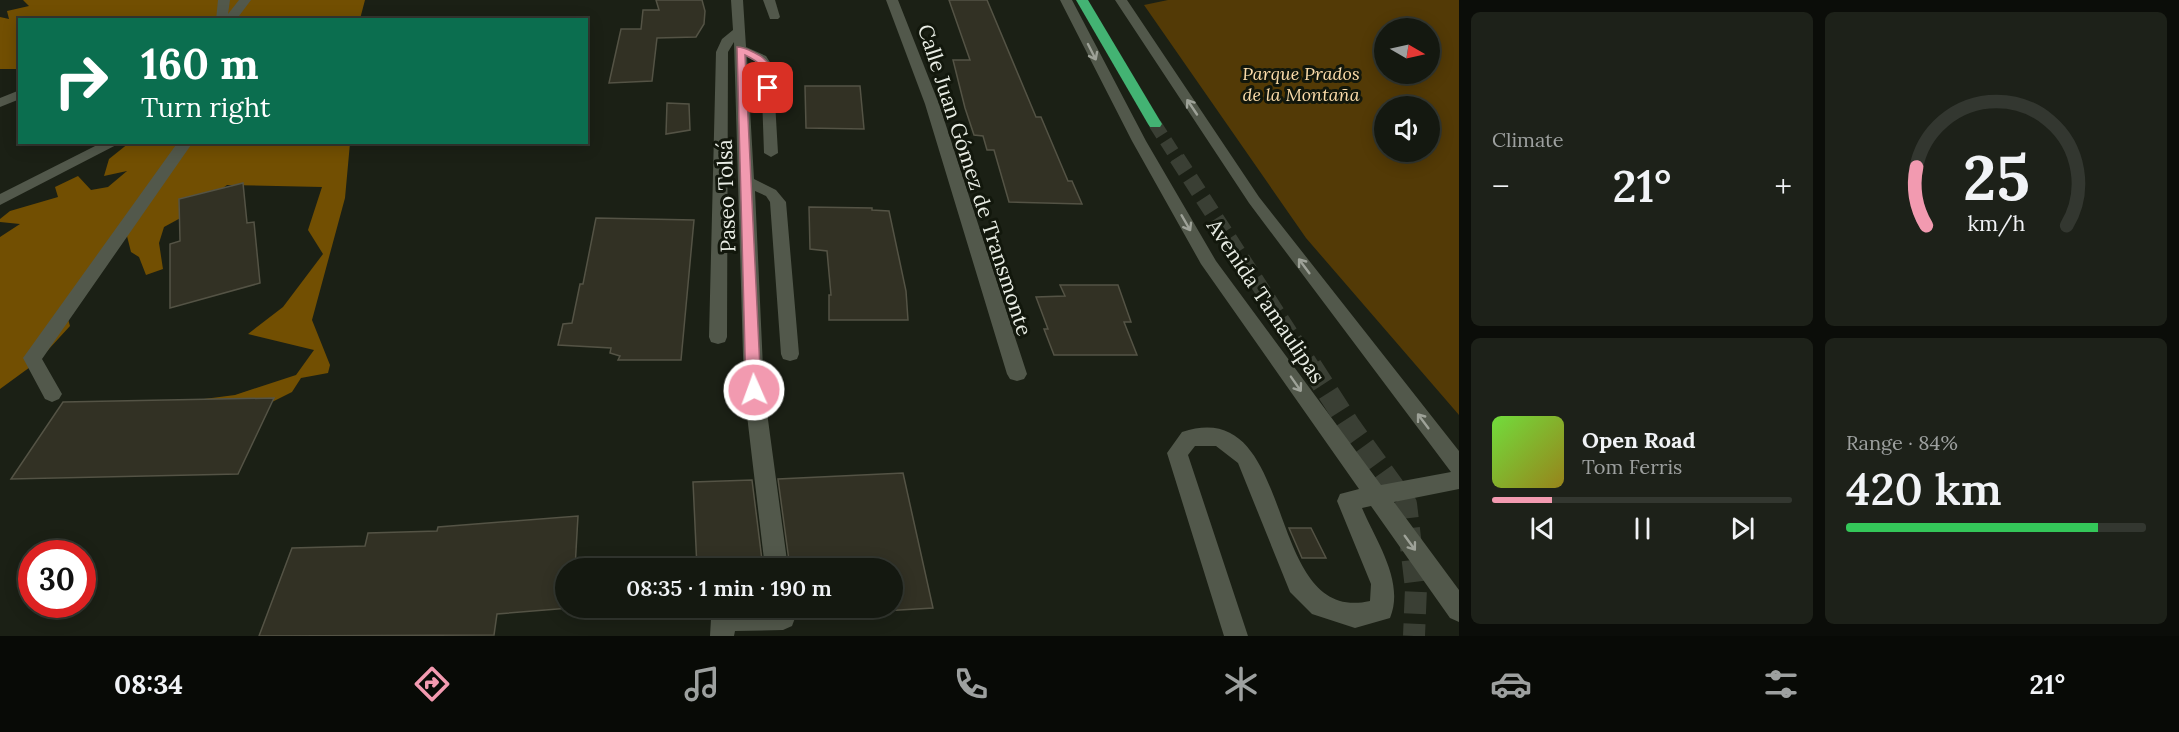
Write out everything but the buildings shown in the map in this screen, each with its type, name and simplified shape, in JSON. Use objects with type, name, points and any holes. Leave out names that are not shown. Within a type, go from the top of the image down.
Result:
[{"type":"highway","points":[[1082,0],[1155,124]]},
{"type":"street","points":[[222,18],[224,0]]},
{"type":"street","points":[[232,18],[246,0]]},
{"type":"street","points":[[246,0],[248,18]]},
{"type":"street","points":[[718,337],[722,52],[734,26],[726,0]]},
{"type":"street","name":"Paseo Tolsá","points":[[737,0],[734,26],[740,49],[754,390],[776,558]]},
{"type":"street","points":[[769,0],[774,17]]},
{"type":"street","name":"Calle Juan Gómez de Transmonte","points":[[892,0],[932,104],[1017,374]]},
{"type":"street","name":"Avenida Tamaulipas","points":[[1066,0],[1138,141],[1209,264],[1459,610]]},
{"type":"street","points":[[1121,0],[1254,200],[1459,467]]},
{"type":"street","points":[[740,49],[762,59],[767,67],[771,153]]},
{"type":"street","points":[[0,103],[18,94]]},
{"type":"street","points":[[0,200],[111,144]]},
{"type":"street","points":[[52,394],[32,358],[185,144]]},
{"type":"street","points":[[747,181],[771,193],[778,202],[790,354]]},
{"type":"street","points":[[1236,636],[1177,453],[1189,438],[1206,435],[1231,442],[1246,458],[1298,584],[1321,606],[1355,616],[1381,610],[1383,584],[1348,501],[1459,480]]},
{"type":"street","points":[[722,636],[723,619],[783,618]]},
{"type":"green space","name":"Parque Prados de la Montaña","points":[[1168,0],[1459,0],[1459,415],[1306,238],[1144,5]]},
{"type":"shaded area","points":[[23,0],[365,0],[360,18],[18,18],[18,69],[0,69],[0,17],[9,19],[7,11],[29,6]]},
{"type":"shaded area","points":[[128,144],[350,144],[345,198],[312,320],[330,365],[328,373],[301,378],[292,392],[250,413],[189,411],[204,399],[235,395],[296,375],[314,350],[248,334],[283,307],[323,254],[308,230],[322,187],[227,185],[186,215],[164,227],[159,243],[163,269],[146,275],[139,257],[131,252],[127,236],[66,312],[70,326],[37,362],[0,389],[0,237],[20,224],[0,222],[0,219],[10,211],[58,197],[55,187],[78,176],[91,190],[108,187],[127,171],[104,176],[109,159]]},
{"type":"tunnel","points":[[1155,124],[1178,160]]},
{"type":"tunnel","points":[[1177,158],[1312,367]]},
{"type":"tunnel","points":[[1311,366],[1349,425],[1406,504],[1416,588],[1414,636]]},
{"type":"route","points":[[754,390],[740,49],[762,59],[767,67],[768,88]]}]
